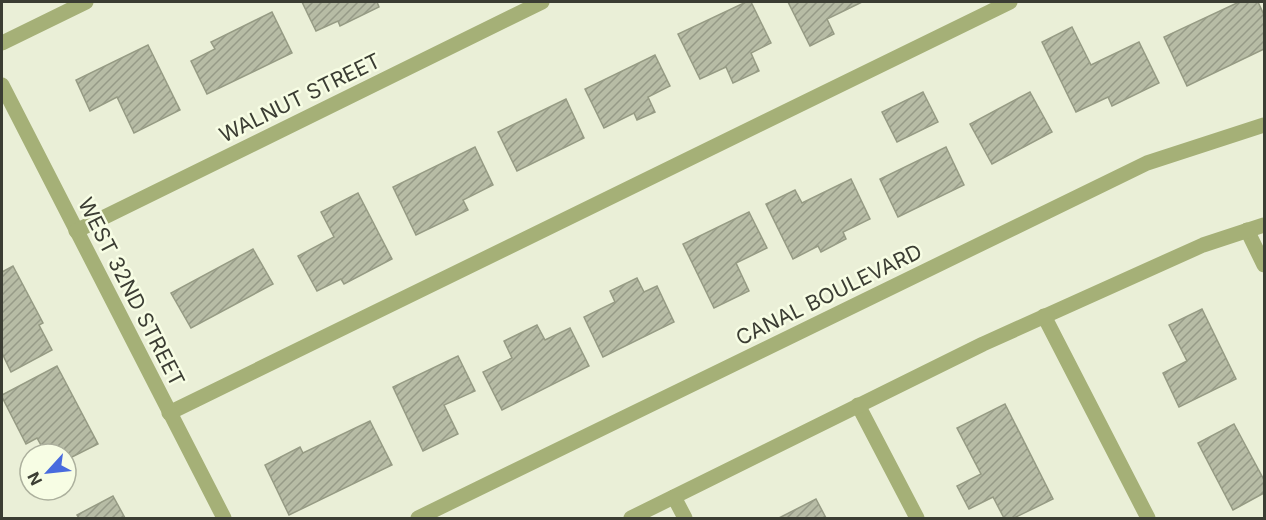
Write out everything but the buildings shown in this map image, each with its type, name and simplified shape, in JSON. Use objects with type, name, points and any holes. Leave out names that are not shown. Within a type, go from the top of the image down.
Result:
[{"type":"street","points":[[2,43],[86,2]]},
{"type":"street","name":"WALNUT STREET","points":[[76,231],[542,2]]},
{"type":"street","points":[[170,413],[1010,2]]},
{"type":"street","name":"WEST 32ND STREET","points":[[2,85],[224,519]]},
{"type":"street","name":"CANAL BOULEVARD","points":[[418,519],[1147,163],[1264,125]]},
{"type":"street","points":[[631,519],[858,405],[1044,316],[1203,245],[1264,225]]},
{"type":"street","points":[[1247,231],[1264,265]]},
{"type":"street","points":[[1044,316],[1148,519]]},
{"type":"street","points":[[858,405],[917,519]]},
{"type":"street","points":[[674,497],[685,519]]}]
